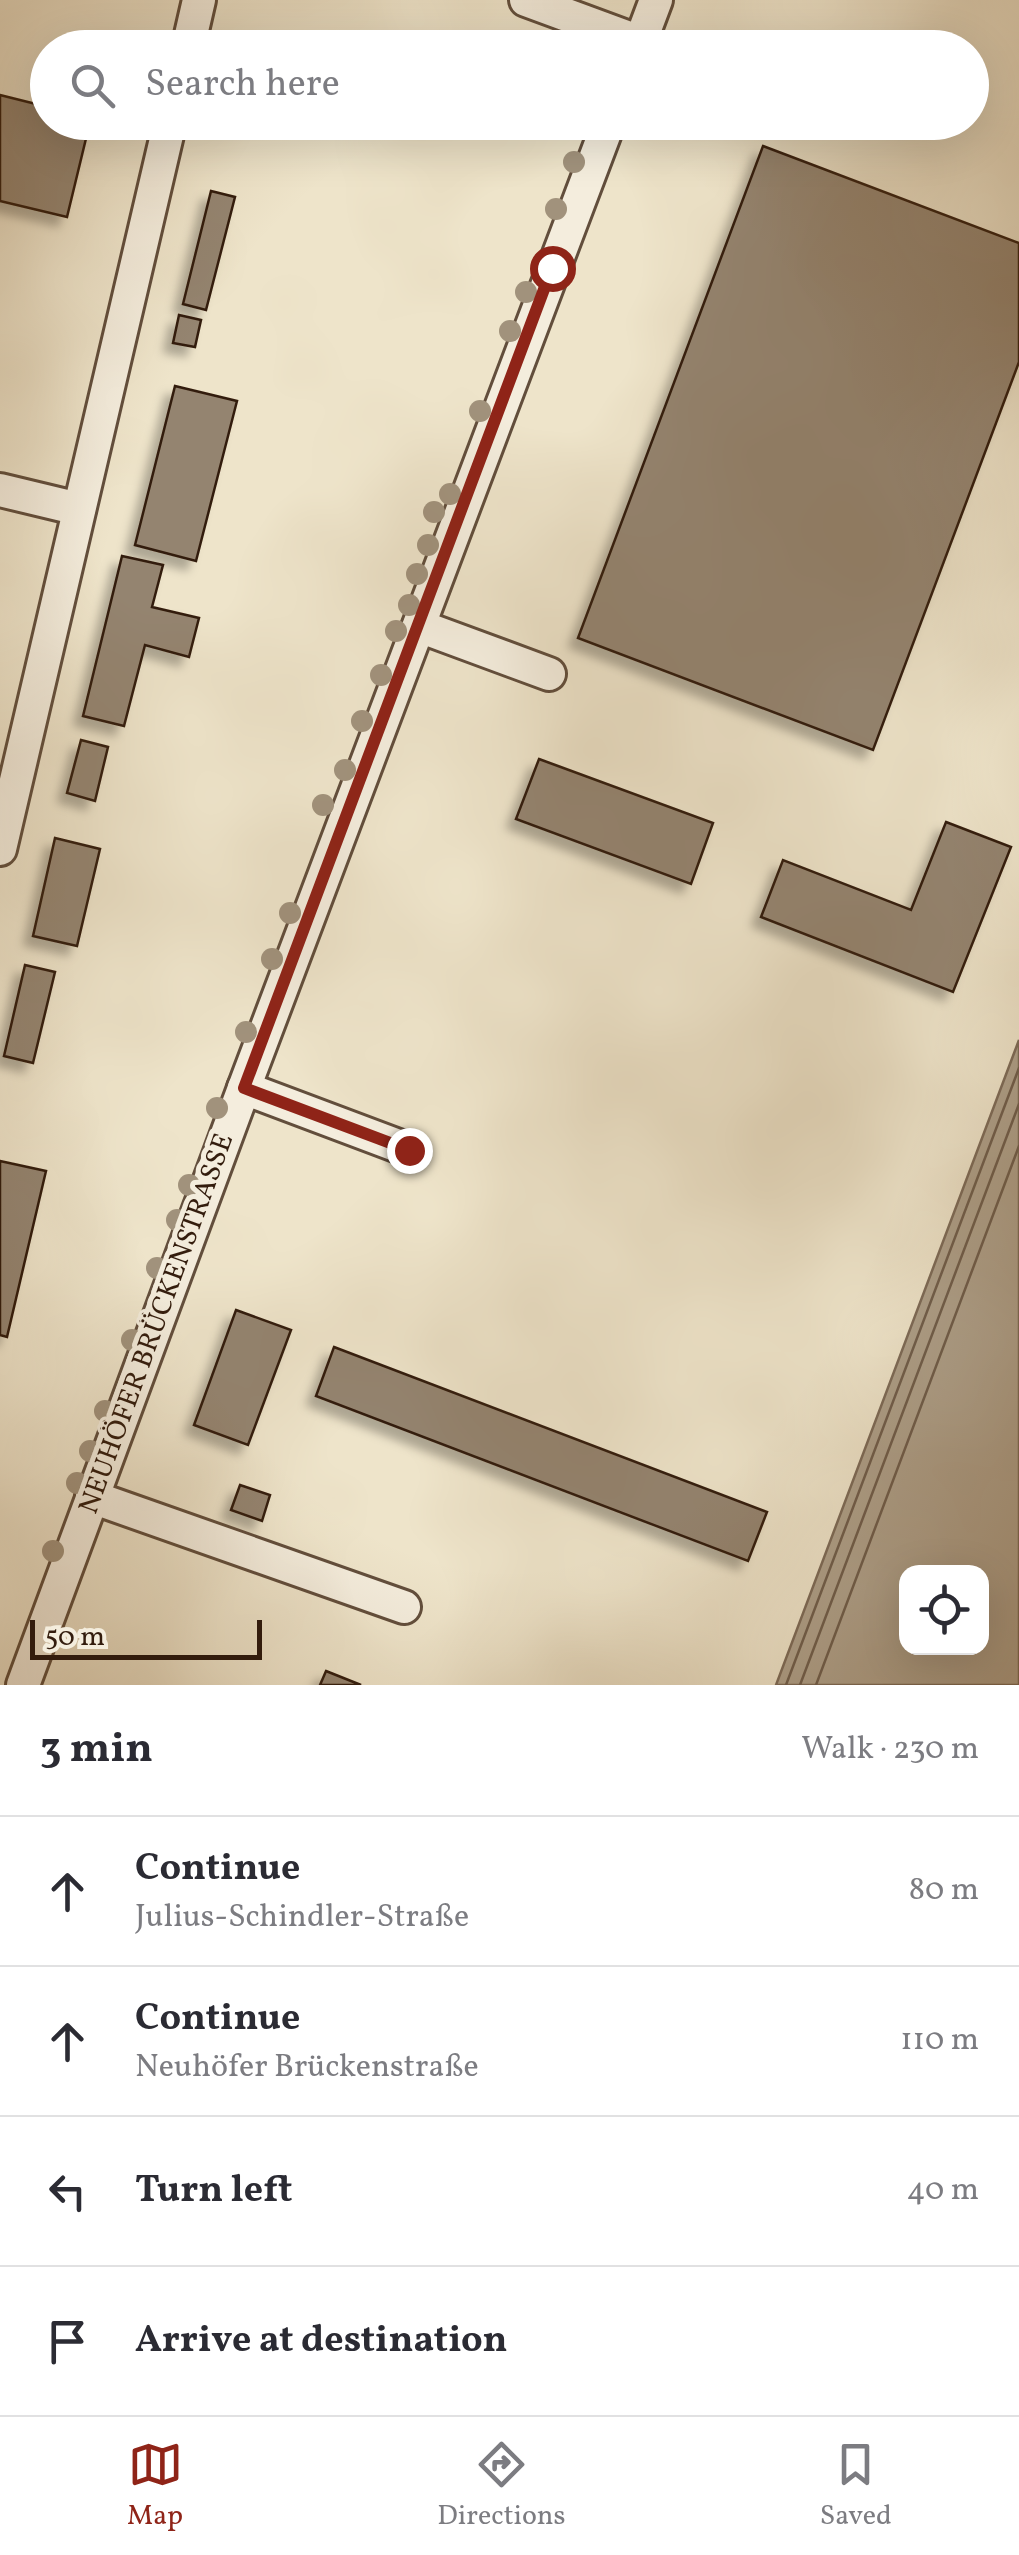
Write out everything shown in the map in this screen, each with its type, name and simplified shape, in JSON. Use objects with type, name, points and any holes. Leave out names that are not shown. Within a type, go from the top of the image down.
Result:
[{"type":"street","points":[[192,30],[199,0]]},
{"type":"street","points":[[526,0],[603,30]]},
{"type":"street","points":[[644,30],[656,0]]},
{"type":"street","points":[[0,849],[166,140]]},
{"type":"street","name":"NEUHÖFER BRÜCKENSTRASSE","points":[[23,1685],[602,140]]},
{"type":"street","points":[[0,490],[79,508]]},
{"type":"street","points":[[419,626],[549,674]]},
{"type":"street","points":[[244,1088],[409,1150]]},
{"type":"street","points":[[92,1497],[404,1607]]},
{"type":"water","points":[[1019,1040],[1019,1685],[776,1685]]},
{"type":"building","points":[[0,95],[30,102],[30,140],[86,140],[67,217],[0,201]]},
{"type":"building","points":[[763,146],[1019,243],[1019,362],[873,750],[578,638]]},
{"type":"building","points":[[211,191],[235,197],[206,310],[183,304]]},
{"type":"building","points":[[179,315],[201,320],[195,347],[173,343]]},
{"type":"building","points":[[175,386],[237,401],[196,561],[135,545]]},
{"type":"building","points":[[122,556],[163,565],[152,607],[199,618],[189,657],[145,645],[124,726],[83,716]]},
{"type":"building","points":[[81,740],[108,747],[95,801],[67,793]]},
{"type":"building","points":[[539,759],[713,823],[691,884],[516,819]]},
{"type":"building","points":[[946,822],[1011,847],[953,992],[761,917],[783,860],[911,910]]},
{"type":"building","points":[[55,838],[100,849],[77,946],[33,936]]},
{"type":"building","points":[[25,965],[55,972],[33,1063],[4,1056]]},
{"type":"building","points":[[0,1161],[46,1171],[7,1337],[0,1335]]},
{"type":"building","points":[[236,1310],[291,1330],[248,1445],[194,1425]]},
{"type":"building","points":[[334,1347],[767,1512],[748,1561],[316,1396]]},
{"type":"building","points":[[240,1485],[270,1495],[262,1521],[231,1510]]},
{"type":"building","points":[[326,1671],[361,1685],[320,1685]]},
{"type":"route","points":[[409,1150],[244,1088],[552,268]]}]
